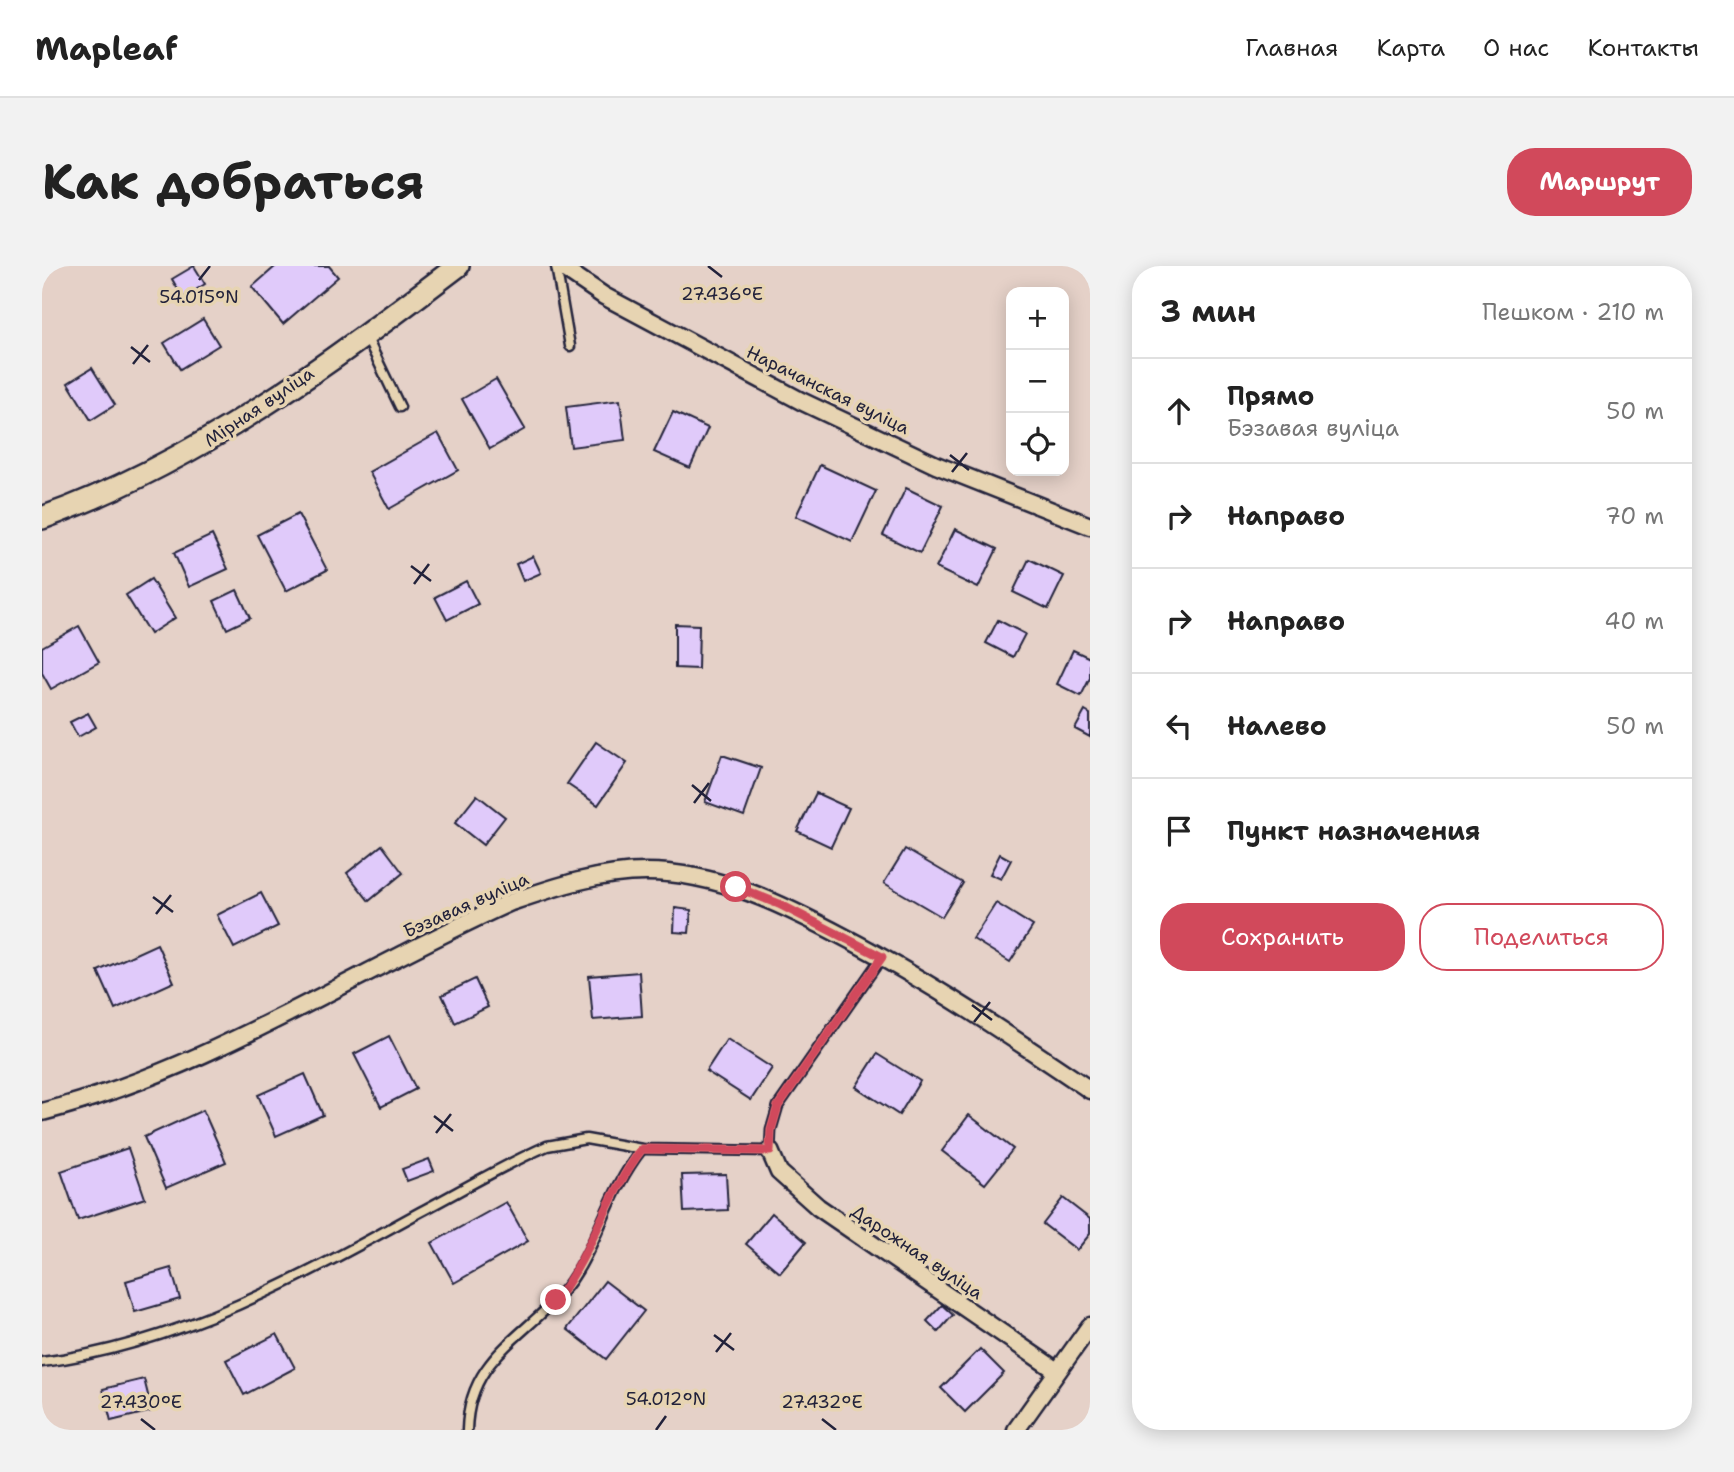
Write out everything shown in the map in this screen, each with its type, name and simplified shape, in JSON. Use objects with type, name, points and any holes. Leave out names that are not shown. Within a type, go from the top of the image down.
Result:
[{"type":"street","name":"Мірная вуліца","points":[[42,518],[198,448],[366,336],[458,266]]},
{"type":"street","name":"Нарачанская вуліца","points":[[558,266],[604,296],[801,401],[936,464],[1090,526]]},
{"type":"street","name":"Бэзавая вуліца","points":[[42,1112],[111,1090],[211,1049],[511,902],[561,885],[606,874],[647,872],[736,887],[779,904],[882,957],[956,1000],[1090,1090]]},
{"type":"street","name":"Дарожная вуліца","points":[[770,1151],[779,1172],[818,1207],[1058,1371]]},
{"type":"street","points":[[1016,1430],[1090,1326]]},
{"type":"lane","points":[[558,266],[569,346]]},
{"type":"lane","points":[[366,336],[400,407]]},
{"type":"lane","points":[[42,1362],[95,1352],[242,1304],[288,1283],[547,1146],[586,1139],[642,1149],[770,1151],[771,1130],[778,1106],[882,957]]},
{"type":"lane","points":[[467,1430],[473,1390],[483,1371],[496,1354],[556,1300],[572,1280],[616,1186],[642,1149]]},
{"type":"building","points":[[194,266],[205,284],[183,298],[172,279]]},
{"type":"building","points":[[276,266],[329,266],[338,277],[283,324],[252,287]]},
{"type":"building","points":[[203,319],[219,345],[180,369],[164,343]]},
{"type":"building","points":[[92,368],[115,405],[91,420],[68,383]]},
{"type":"building","points":[[496,379],[525,429],[490,449],[462,399]]},
{"type":"building","points":[[620,400],[625,440],[571,447],[566,407]]},
{"type":"building","points":[[673,412],[708,428],[690,468],[654,452]]},
{"type":"building","points":[[438,433],[458,470],[389,509],[369,472]]},
{"type":"building","points":[[820,465],[876,491],[852,542],[796,516]]},
{"type":"building","points":[[906,488],[943,506],[920,553],[883,535]]},
{"type":"building","points":[[298,514],[327,570],[286,591],[257,535]]},
{"type":"building","points":[[955,529],[997,549],[978,588],[936,568]]},
{"type":"building","points":[[212,535],[228,569],[189,587],[174,553]]},
{"type":"building","points":[[533,556],[541,573],[523,581],[516,564]]},
{"type":"building","points":[[1029,559],[1064,576],[1048,609],[1013,592]]},
{"type":"building","points":[[151,579],[175,618],[150,634],[126,595]]},
{"type":"building","points":[[466,581],[478,604],[447,620],[435,597]]},
{"type":"building","points":[[237,590],[250,618],[227,629],[214,601]]},
{"type":"building","points":[[998,620],[1025,634],[1013,657],[986,643]]},
{"type":"building","points":[[675,624],[699,625],[698,669],[675,668]]},
{"type":"building","points":[[79,626],[99,662],[51,689],[42,673],[42,647]]},
{"type":"building","points":[[1073,650],[1090,658],[1090,678],[1081,696],[1057,684]]},
{"type":"building","points":[[1085,711],[1090,714],[1090,737],[1075,729]]},
{"type":"building","points":[[88,713],[96,727],[78,737],[70,722]]},
{"type":"building","points":[[596,742],[627,763],[598,805],[567,784]]},
{"type":"building","points":[[722,755],[761,768],[744,816],[705,802]]},
{"type":"building","points":[[816,793],[849,808],[831,847],[797,831]]},
{"type":"building","points":[[477,795],[505,817],[483,845],[455,823]]},
{"type":"building","points":[[382,845],[403,873],[369,901],[347,873]]},
{"type":"building","points":[[905,849],[963,883],[942,917],[884,883]]},
{"type":"building","points":[[1000,854],[1011,860],[1001,879],[990,874]]},
{"type":"building","points":[[261,893],[278,926],[234,948],[217,915]]},
{"type":"building","points":[[996,903],[1033,926],[1010,962],[973,939]]},
{"type":"building","points":[[675,908],[691,910],[689,933],[674,932]]},
{"type":"building","points":[[157,944],[174,982],[115,1009],[98,971]]},
{"type":"building","points":[[639,972],[642,1016],[593,1020],[589,976]]},
{"type":"building","points":[[475,979],[488,1007],[455,1023],[442,995]]},
{"type":"building","points":[[389,1036],[416,1089],[381,1107],[354,1054]]},
{"type":"building","points":[[727,1039],[772,1068],[751,1100],[706,1071]]},
{"type":"building","points":[[877,1054],[920,1081],[899,1115],[856,1087]]},
{"type":"building","points":[[305,1074],[323,1115],[276,1136],[258,1095]]},
{"type":"building","points":[[203,1110],[226,1162],[166,1188],[144,1137]]},
{"type":"building","points":[[969,1115],[1013,1149],[985,1184],[942,1151]]},
{"type":"building","points":[[128,1148],[145,1198],[78,1220],[61,1171]]},
{"type":"building","points":[[429,1159],[434,1171],[407,1181],[402,1169]]},
{"type":"building","points":[[726,1174],[728,1210],[684,1212],[682,1175]]},
{"type":"building","points":[[1063,1198],[1090,1219],[1090,1234],[1077,1250],[1043,1224]]},
{"type":"building","points":[[506,1202],[528,1241],[454,1283],[432,1243]]},
{"type":"building","points":[[772,1213],[806,1242],[780,1273],[746,1244]]},
{"type":"building","points":[[171,1268],[180,1299],[135,1312],[126,1281]]},
{"type":"building","points":[[605,1281],[644,1311],[606,1359],[567,1329]]},
{"type":"building","points":[[942,1305],[953,1315],[938,1332],[927,1321]]},
{"type":"building","points":[[277,1334],[295,1368],[244,1395],[226,1360]]},
{"type":"building","points":[[980,1349],[1004,1373],[965,1412],[941,1388]]},
{"type":"building","points":[[144,1379],[152,1411],[111,1421],[103,1389]]},
{"type":"route","points":[[556,1300],[572,1280],[587,1252],[616,1186],[642,1149],[770,1151],[771,1130],[778,1106],[882,957],[779,904],[736,887]]}]
